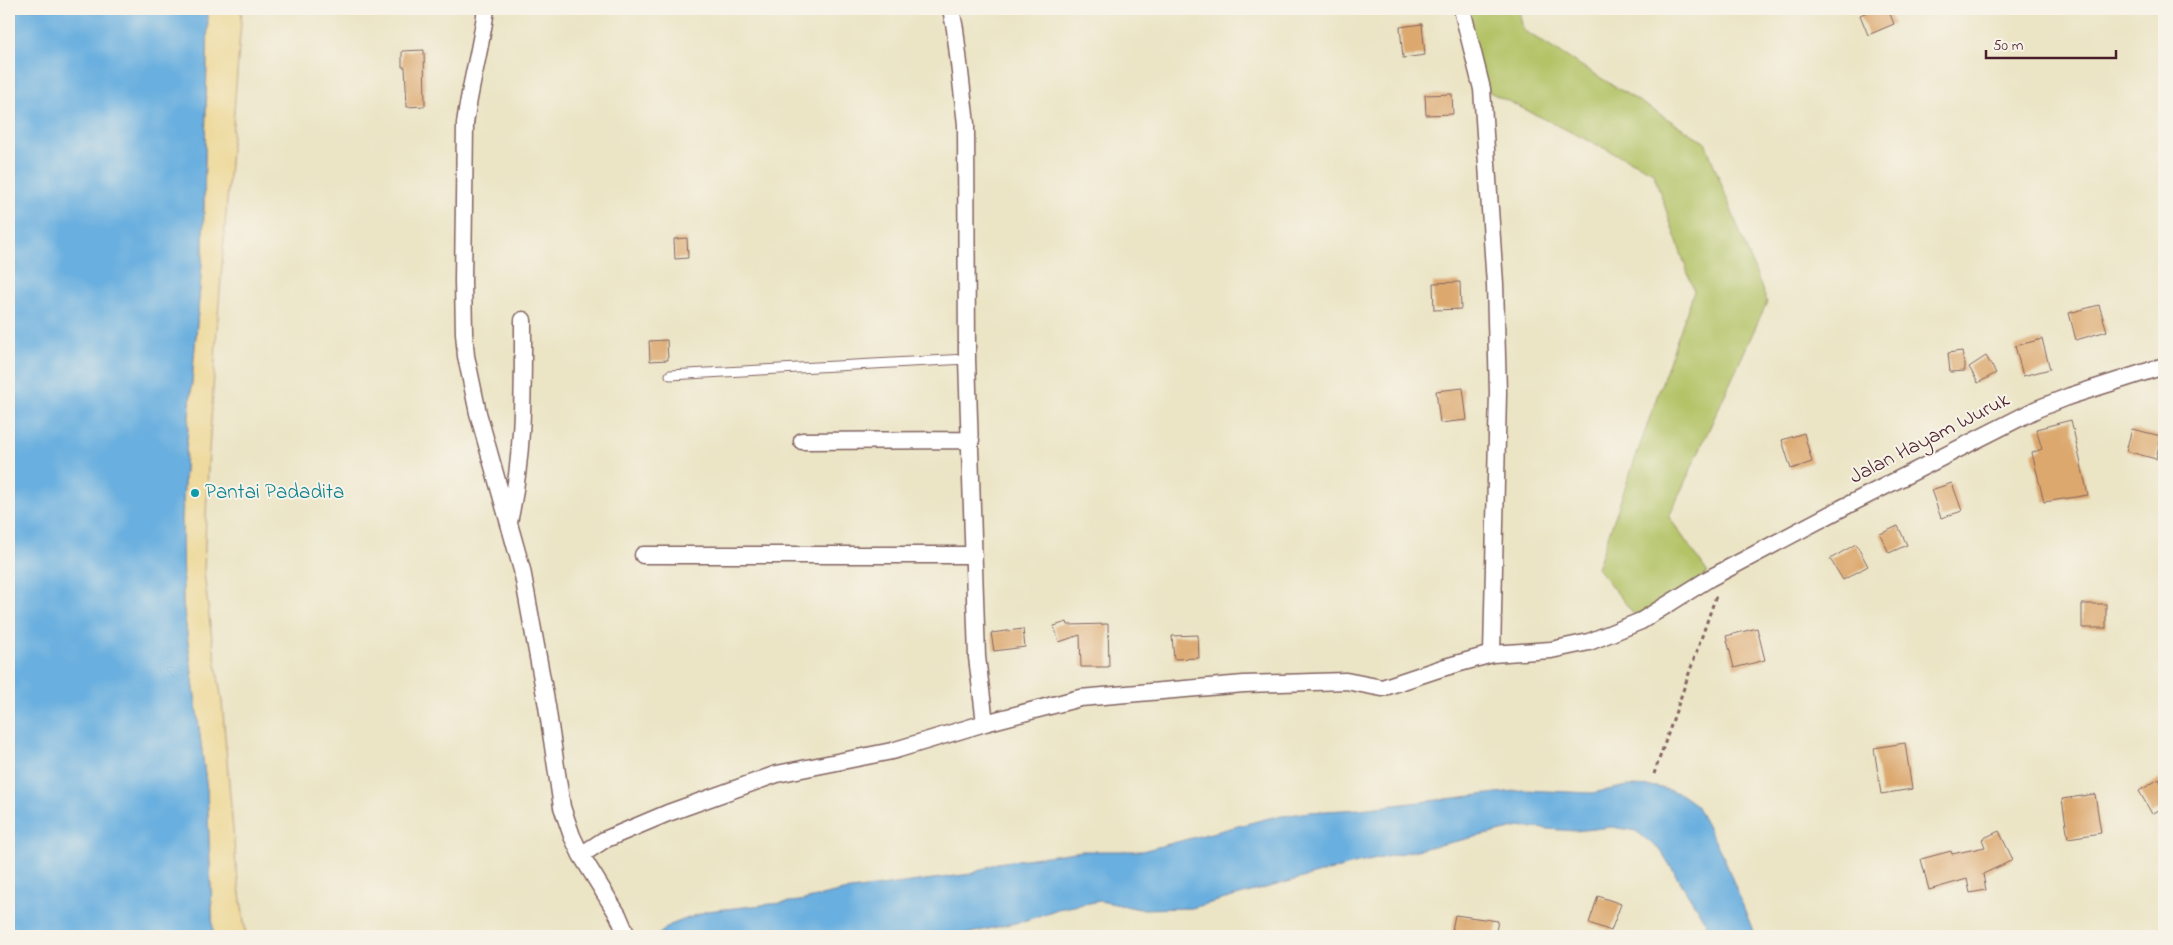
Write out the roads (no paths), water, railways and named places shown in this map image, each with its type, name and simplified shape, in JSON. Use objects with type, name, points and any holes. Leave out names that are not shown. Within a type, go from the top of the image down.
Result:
[{"type":"street","points":[[486,9],[483,37],[469,94],[466,124],[464,333],[478,413],[529,605],[562,807],[581,855],[618,915],[627,936]]},
{"type":"street","points":[[951,9],[966,124],[967,359],[977,657],[985,723]]},
{"type":"street","points":[[1462,9],[1483,97],[1495,284],[1498,393],[1492,654]]},
{"type":"street","points":[[509,524],[518,476],[522,427],[522,320]]},
{"type":"street","name":"Jalan Hayam Wuruk","points":[[581,855],[604,840],[668,813],[760,779],[809,766],[892,751],[985,723],[1080,698],[1244,684],[1346,681],[1382,688],[1492,654],[1572,647],[1641,621],[1717,575],[1842,508],[2037,409],[2070,396],[2164,366]]},
{"type":"street","points":[[802,441],[971,440]]},
{"type":"street","points":[[643,554],[974,555]]},
{"type":"lane","points":[[670,375],[967,359]]},
{"type":"water","points":[[9,9],[208,9],[203,253],[182,519],[183,603],[207,790],[213,936],[9,936]]},
{"type":"water","points":[[1628,786],[1657,787],[1679,793],[1696,805],[1724,858],[1755,936],[1709,936],[1706,923],[1661,851],[1636,831],[1612,827],[1575,831],[1520,827],[1354,864],[1192,908],[1140,909],[1100,901],[1058,909],[1024,921],[957,936],[657,936],[670,925],[707,911],[799,901],[843,891],[971,874],[997,863],[1082,851],[1142,851],[1269,818],[1309,812],[1360,809],[1523,790],[1592,793]]},
{"type":"place","name":"Pantai Padadita","points":[[195,493]]}]
